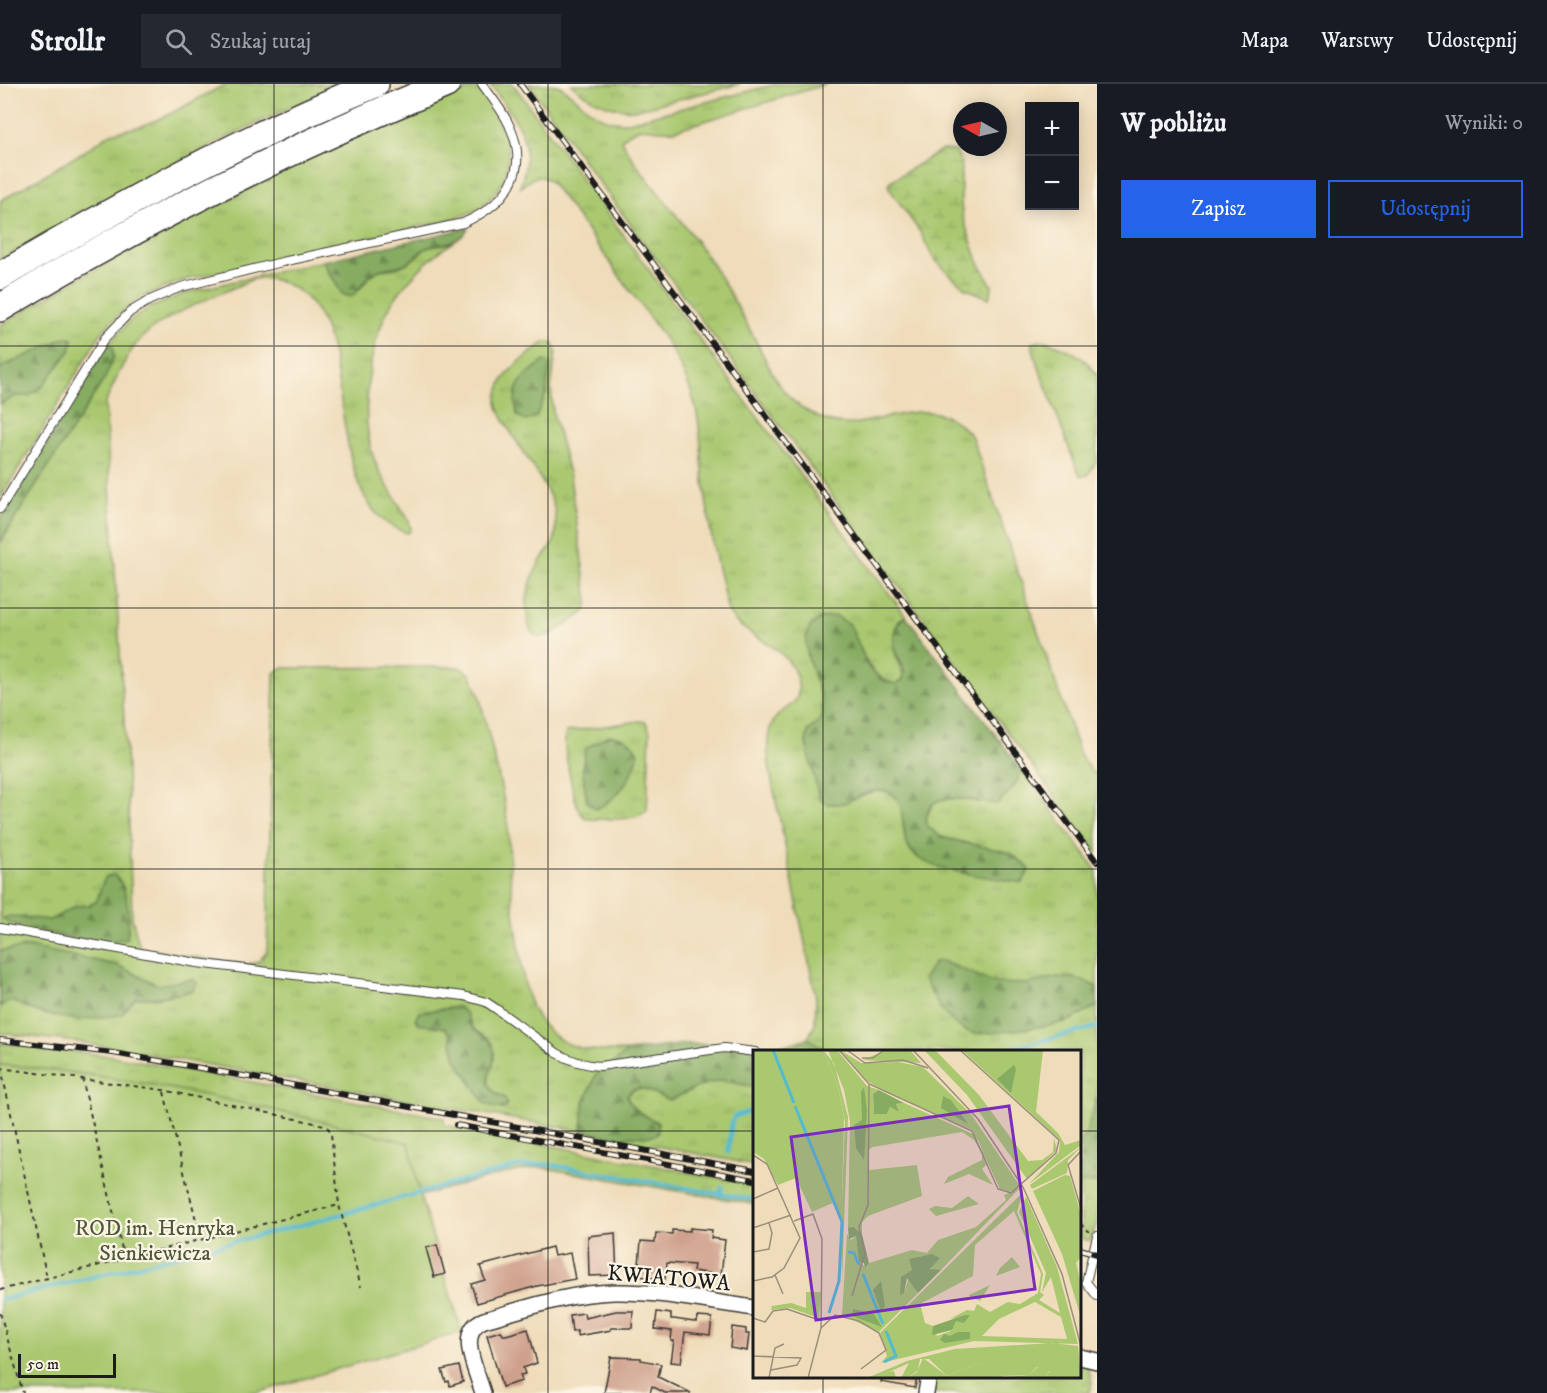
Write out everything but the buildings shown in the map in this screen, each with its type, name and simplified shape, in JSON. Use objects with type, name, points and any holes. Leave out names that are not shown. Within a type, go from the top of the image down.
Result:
[{"type":"highway","points":[[0,276],[96,220],[249,141],[375,84]]},
{"type":"highway","points":[[0,308],[109,243],[259,166],[364,117],[446,84]]},
{"type":"street","name":"KWIATOWA","points":[[483,1393],[468,1339],[472,1329],[484,1320],[574,1295],[614,1292],[753,1308]]},
{"type":"street","points":[[1082,1358],[1097,1361]]},
{"type":"street","points":[[926,1393],[929,1378]]},
{"type":"lane","points":[[0,509],[105,338],[130,312],[150,300],[181,287],[282,262],[463,223],[481,215],[506,195],[518,161],[516,142],[510,126],[482,84]]},
{"type":"lane","points":[[204,173],[249,141]]},
{"type":"lane","points":[[208,183],[259,166]]},
{"type":"lane","points":[[96,220],[147,203]]},
{"type":"lane","points":[[109,243],[152,212]]},
{"type":"lane","points":[[0,928],[197,963],[464,996],[486,1002],[557,1053],[567,1059],[587,1065],[724,1048],[753,1052]]},
{"type":"lane","points":[[1097,1236],[1086,1282],[1097,1296]]},
{"type":"path","points":[[47,1278],[1,1068],[163,1090],[324,1125],[331,1134],[339,1207],[361,1287]]},
{"type":"path","points":[[82,1078],[124,1258]]},
{"type":"path","points":[[163,1090],[201,1240]]},
{"type":"path","points":[[0,1290],[339,1207]]},
{"type":"path","points":[[0,1313],[23,1393]]},
{"type":"green space","points":[[226,84],[343,84],[169,167],[0,260],[0,201],[111,133],[142,126],[166,116]]},
{"type":"green space","points":[[490,84],[513,84],[906,616],[899,620],[894,644],[903,680],[895,684],[874,672],[856,639],[815,680],[822,700],[822,720],[808,731],[806,743],[819,797],[853,798],[880,791],[892,794],[901,806],[905,840],[917,857],[1011,854],[941,837],[927,826],[926,816],[933,804],[940,799],[964,799],[980,803],[1013,788],[1022,770],[1097,871],[1097,1223],[1090,1241],[1082,1238],[1082,1050],[826,1050],[808,1038],[815,1024],[816,997],[770,772],[768,752],[769,731],[775,719],[797,697],[798,684],[794,670],[777,650],[744,628],[728,611],[710,529],[698,417],[691,391],[676,359],[657,328],[550,181],[538,177],[531,179],[520,188],[526,157],[525,144],[516,121]]},
{"type":"green space","points":[[529,84],[558,85],[597,115],[605,119],[628,122],[777,84],[827,84],[675,130],[641,128],[621,140],[637,165],[704,251],[730,293],[774,377],[791,399],[811,414],[835,423],[857,423],[908,413],[935,413],[960,425],[972,437],[1080,755],[1090,770],[1097,775],[1097,853],[593,174]]},
{"type":"green space","points":[[571,84],[740,84],[634,110],[600,103]]},
{"type":"green space","points":[[477,86],[504,133],[508,158],[501,184],[486,203],[456,218],[184,280],[139,298],[112,321],[100,335],[0,499],[0,325],[78,279],[332,145]]},
{"type":"green space","points":[[942,150],[953,151],[953,156],[958,156],[961,161],[963,218],[978,261],[992,286],[989,298],[965,288],[932,256],[920,232],[889,188],[889,182]]},
{"type":"green space","points":[[468,228],[455,240],[427,248],[405,264],[377,271],[351,297],[342,294],[323,261]]},
{"type":"green space","points":[[454,242],[425,264],[391,304],[375,345],[368,380],[367,416],[371,449],[382,477],[409,521],[411,530],[408,533],[379,516],[361,488],[350,453],[337,372],[328,335],[313,305],[288,285],[271,279],[253,279],[175,315],[152,329],[136,344],[119,374],[105,404],[127,768],[132,918],[140,948],[244,965],[258,962],[267,952],[274,673],[282,668],[459,667],[471,675],[479,694],[501,788],[508,827],[514,914],[529,1000],[538,1019],[563,1042],[584,1049],[629,1051],[596,1075],[584,1103],[582,1131],[85,1043],[0,1033],[0,542],[113,347],[108,344],[133,318],[149,308],[188,292],[323,261],[342,294],[359,290],[369,277],[379,270],[397,268],[411,261],[426,248]]},
{"type":"green space","points":[[66,337],[73,339],[70,351],[42,387],[29,396],[15,396],[0,405],[0,368]]},
{"type":"green space","points":[[1042,340],[1080,357],[1097,375],[1097,461],[1088,475],[1081,476],[1078,472],[1035,357],[1032,343]]},
{"type":"green space","points":[[545,342],[552,342],[556,352],[551,388],[553,413],[570,477],[588,602],[585,612],[552,634],[541,637],[532,634],[529,625],[528,596],[536,569],[554,541],[556,528],[554,508],[541,479],[504,421],[497,400],[502,382],[514,366]]},
{"type":"green space","points":[[108,344],[113,347],[114,356],[105,378],[0,542],[0,519]]},
{"type":"green space","points":[[544,361],[550,365],[546,394],[536,417],[526,421],[517,415],[515,396],[517,389],[524,378]]},
{"type":"green space","points":[[836,616],[850,625],[869,668],[882,680],[895,684],[903,680],[904,670],[895,651],[894,634],[901,619],[906,616],[1022,770],[1013,788],[997,804],[951,798],[940,800],[932,805],[927,813],[927,826],[941,837],[1011,853],[1030,869],[1022,883],[951,870],[925,862],[916,856],[906,840],[899,803],[895,796],[888,792],[876,790],[838,804],[826,804],[819,797],[806,743],[808,731],[821,720],[822,703],[806,647],[807,635],[811,626],[820,619]]},
{"type":"green space","points":[[639,721],[646,722],[650,732],[647,810],[628,818],[587,819],[577,806],[565,747],[566,732]]},
{"type":"green space","points":[[609,735],[626,739],[639,753],[624,786],[612,799],[596,809],[587,802],[582,767],[586,748]]},
{"type":"green space","points":[[113,875],[118,879],[125,894],[128,913],[127,938],[113,941],[83,939],[6,922],[3,918],[11,916],[50,920],[76,906],[90,905],[97,901],[106,877]]},
{"type":"green space","points":[[29,947],[117,965],[158,985],[192,979],[197,983],[193,990],[179,994],[136,998],[121,1015],[76,1020],[43,1014],[11,1001],[0,1006],[0,951]]},
{"type":"green space","points":[[941,961],[996,983],[1026,984],[1056,977],[1077,978],[1097,987],[1097,1006],[1061,1023],[1004,1032],[972,1033],[956,1024],[942,1011],[924,979],[934,962]]},
{"type":"green space","points":[[457,1007],[466,1014],[475,1031],[492,1043],[494,1055],[489,1082],[495,1093],[505,1098],[507,1104],[505,1109],[484,1103],[456,1059],[450,1034],[445,1028],[420,1024],[415,1019],[420,1012]]},
{"type":"green space","points":[[808,1038],[826,1050],[753,1050],[753,1087],[722,1080],[702,1085],[670,1100],[647,1090],[631,1091],[627,1096],[632,1105],[658,1123],[658,1133],[653,1135],[629,1136],[620,1139],[582,1131],[584,1103],[596,1075],[629,1051],[687,1044],[785,1045]]},
{"type":"green space","points":[[0,1043],[112,1056],[444,1118],[444,1125],[753,1185],[753,1204],[539,1167],[497,1175],[420,1196],[409,1143],[206,1095],[104,1077],[0,1065]]},
{"type":"green space","name":"ROD im. Henryka Sienkiewicza","points":[[0,1065],[104,1077],[206,1095],[409,1143],[420,1196],[462,1332],[256,1393],[0,1393]]},
{"type":"green space","points":[[722,1080],[753,1087],[753,1165],[620,1139],[628,1135],[653,1136],[658,1123],[632,1106],[627,1097],[631,1092],[641,1088],[670,1100],[702,1085]]},
{"type":"green space","points":[[1097,1096],[1097,1182],[1082,1184],[1082,1140]]},
{"type":"green space","points":[[1082,1364],[1086,1365],[1092,1383],[1089,1393],[931,1393],[934,1378],[1082,1378]]},
{"type":"waterway","points":[[1005,1050],[1097,1027]]},
{"type":"waterway","points":[[728,1152],[732,1121],[735,1116],[753,1111]]},
{"type":"waterway","points":[[0,1300],[313,1222],[515,1167],[546,1164],[753,1200]]},
{"type":"waterway","points":[[720,1195],[722,1187]]},
{"type":"railway","points":[[520,84],[1097,862]]},
{"type":"railway","points":[[0,1040],[113,1053],[195,1067],[753,1171]]},
{"type":"railway","points":[[456,1125],[753,1180]]},
{"type":"railway","points":[[1082,1250],[1097,1254]]}]
